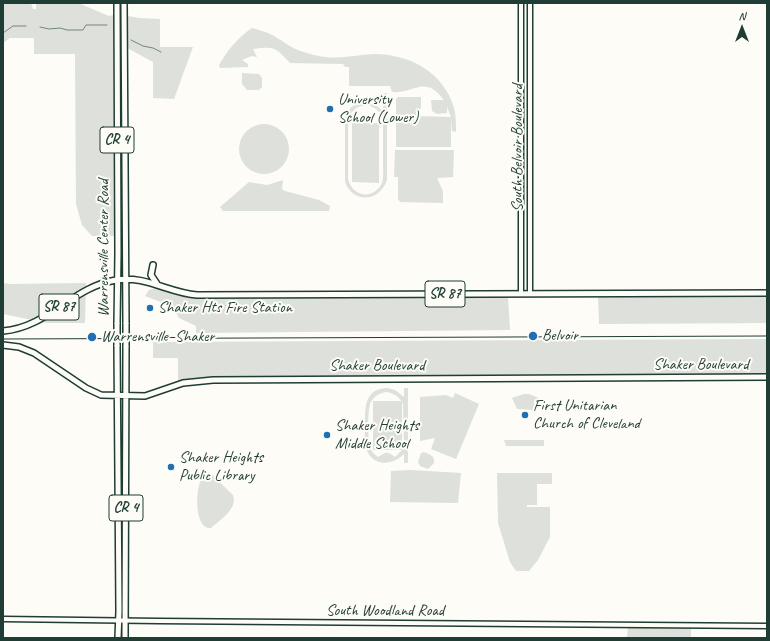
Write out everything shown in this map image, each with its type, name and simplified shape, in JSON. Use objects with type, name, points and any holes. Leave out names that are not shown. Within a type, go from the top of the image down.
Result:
[{"type":"main road","name":"Warrensville Center Road","points":[[117,3],[118,279],[116,324],[118,396],[118,638]]},
{"type":"main road","name":"Warrensville Center Road","points":[[124,3],[126,279],[125,638]]},
{"type":"main road","points":[[153,265],[151,276],[157,284]]},
{"type":"main road","name":"SR 87","points":[[3,331],[31,324],[92,286],[118,279],[157,284],[181,292],[197,295],[767,292]]},
{"type":"main road","name":"Shaker Boulevard","points":[[3,345],[19,347],[34,353],[93,392],[118,396],[145,396],[183,383],[213,380],[767,378]]},
{"type":"street","name":"South Belvoir Boulevard","points":[[521,3],[521,293]]},
{"type":"street","name":"South Belvoir Boulevard","points":[[530,3],[530,293]]},
{"type":"street","points":[[521,277],[525,280],[530,277]]},
{"type":"street","name":"South Woodland Road","points":[[3,619],[767,626]]},
{"type":"shaded area","points":[[3,3],[31,3],[33,9],[36,9],[36,3],[78,3],[109,16],[117,14],[139,18],[160,19],[160,47],[193,47],[174,99],[153,98],[153,62],[118,43],[118,236],[92,236],[82,225],[76,204],[75,54],[34,54],[34,38],[10,38],[3,43]]},
{"type":"shaded area","points":[[252,28],[266,32],[297,50],[306,53],[333,58],[374,54],[387,55],[400,57],[423,68],[434,75],[442,84],[449,95],[454,108],[456,117],[456,132],[452,131],[451,119],[451,147],[396,147],[396,99],[398,97],[421,97],[421,107],[416,116],[451,117],[447,107],[447,113],[437,114],[432,111],[431,100],[444,100],[431,88],[419,87],[400,92],[392,92],[390,86],[349,86],[349,67],[345,67],[343,64],[290,63],[278,51],[270,48],[253,49],[257,57],[252,56],[242,60],[248,64],[248,67],[220,68],[219,65],[229,49],[237,40]]},
{"type":"shaded area","points":[[242,73],[259,74],[262,78],[262,87],[259,90],[247,90],[242,84]]},
{"type":"shaded area","points":[[384,93],[387,93],[387,180],[379,193],[366,198],[360,197],[349,189],[345,182],[345,119],[351,107],[356,104],[372,104],[383,111]],"holes":[[[366,105],[377,110],[383,121],[383,176],[382,183],[379,188],[374,192],[362,194],[351,187],[348,179],[348,123],[351,113],[356,108]]]},
{"type":"shaded area","points":[[352,123],[379,123],[379,183],[352,182]]},
{"type":"shaded area","points":[[264,124],[278,128],[285,135],[289,149],[285,163],[278,170],[264,174],[250,170],[243,163],[239,149],[243,135],[250,128]]},
{"type":"shaded area","points":[[395,150],[454,150],[453,177],[437,178],[443,191],[443,203],[400,202],[398,199],[398,177],[394,177]]},
{"type":"shaded area","points":[[283,180],[282,189],[319,200],[330,206],[329,211],[223,211],[220,207],[249,182],[267,185]]},
{"type":"shaded area","points":[[3,283],[86,283],[85,323],[47,323],[3,314]]},
{"type":"shaded area","points":[[156,288],[179,295],[196,298],[508,297],[510,330],[196,333],[196,326],[179,318],[172,305],[145,296],[149,290]]},
{"type":"shaded area","points":[[767,295],[767,323],[599,324],[598,296]]},
{"type":"shaded area","points":[[767,339],[767,377],[218,380],[178,384],[178,358],[153,358],[153,342]]},
{"type":"shaded area","points":[[387,388],[395,390],[404,397],[404,388],[408,388],[408,463],[404,463],[404,454],[394,461],[383,463],[377,461],[373,459],[366,448],[365,413],[367,401],[374,392],[379,389]],"holes":[[[386,392],[392,393],[398,397],[403,404],[404,445],[402,450],[395,457],[386,453],[378,457],[370,448],[369,443],[368,424],[370,406],[375,396]]]},
{"type":"shaded area","points":[[455,393],[479,404],[456,459],[431,449],[435,438],[420,441],[420,397],[446,395],[453,398]]},
{"type":"shaded area","points":[[529,394],[539,398],[534,403],[534,410],[517,409],[512,398]]},
{"type":"shaded area","points":[[373,401],[402,402],[402,450],[373,450]]},
{"type":"shaded area","points":[[504,440],[544,440],[544,446],[506,446]]},
{"type":"shaded area","points":[[424,452],[434,458],[434,463],[428,469],[420,466],[418,462],[421,453]]},
{"type":"shaded area","points":[[410,470],[461,473],[458,503],[390,502],[391,471]]},
{"type":"shaded area","points":[[206,472],[209,472],[233,495],[234,500],[231,509],[227,514],[211,528],[205,527],[201,522],[197,504],[199,485]]},
{"type":"shaded area","points":[[497,473],[552,473],[552,484],[537,484],[537,505],[527,505],[527,507],[550,507],[550,537],[538,560],[529,571],[516,571],[510,562],[498,523]]},
{"type":"shaded area","points":[[628,625],[691,625],[691,638],[627,638]]},
{"type":"waterway","points":[[40,27],[49,29],[60,28],[67,30],[83,30],[86,25],[107,25]]},
{"type":"waterway","points":[[3,33],[13,26],[26,26]]},
{"type":"waterway","points":[[131,40],[161,52]]},
{"type":"tram line","points":[[3,339],[767,336]]},
{"type":"place","name":"University School (Lower)","points":[[330,109]]},
{"type":"place","name":"Shaker Hts Fire Station","points":[[150,308]]},
{"type":"place","name":"Belvoir","points":[[533,336]]},
{"type":"place","name":"Warrensville–Shaker","points":[[92,337]]},
{"type":"place","name":"First Unitarian Church of Cleveland","points":[[525,415]]},
{"type":"place","name":"Shaker Heights Middle School","points":[[327,435]]},
{"type":"place","name":"Shaker Heights Public Library","points":[[171,467]]}]
